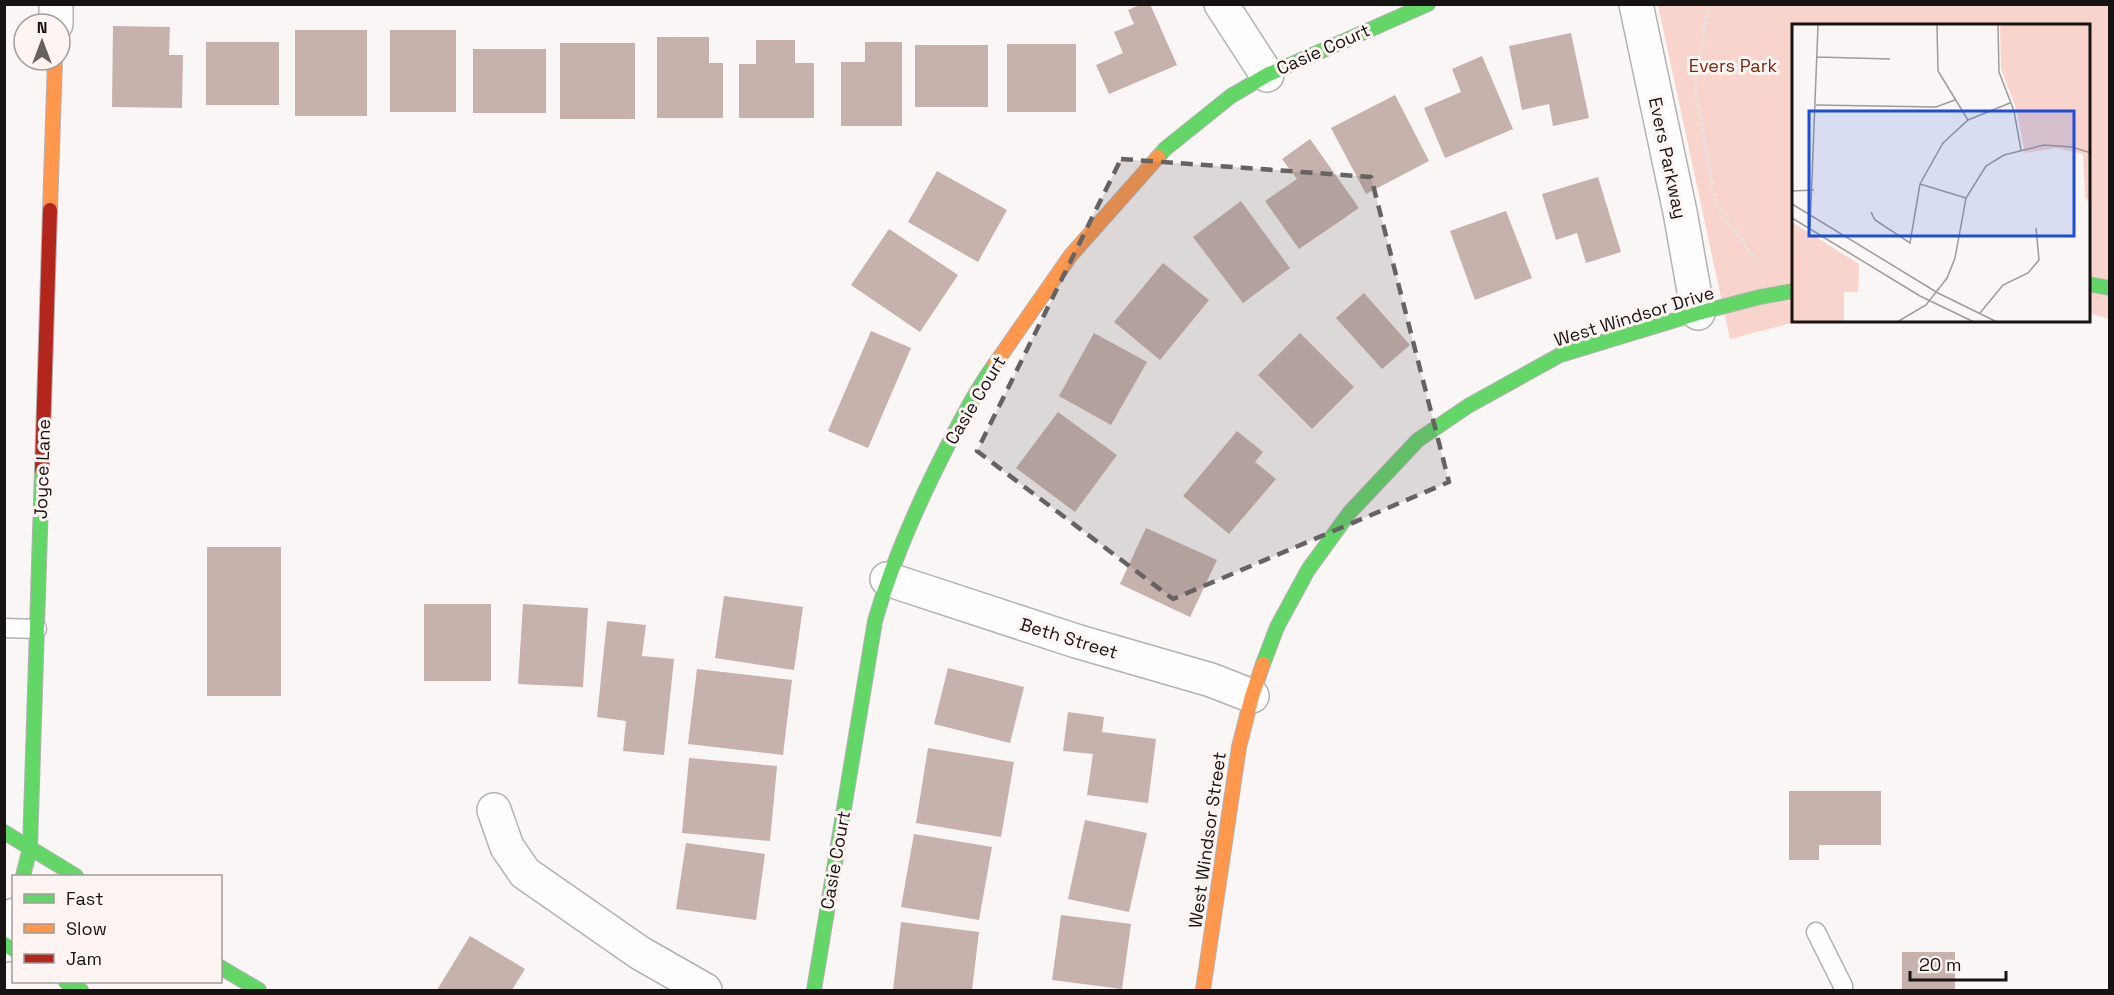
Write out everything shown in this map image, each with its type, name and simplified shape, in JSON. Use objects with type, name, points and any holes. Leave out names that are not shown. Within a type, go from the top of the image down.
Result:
[{"type":"street","points":[[1221,4],[1267,75]]},
{"type":"street","name":"Casie Court","points":[[814,990],[875,621],[887,579],[920,498],[978,387],[1071,255],[1165,149],[1231,96],[1267,75],[1428,4]]},
{"type":"street","name":"Evers Parkway","points":[[1636,4],[1680,212],[1698,313]]},
{"type":"street","name":"Joyce Lane","points":[[23,875],[30,848],[55,72]]},
{"type":"street","points":[[2090,284],[2109,288]]},
{"type":"street","name":"West Windsor Drive","points":[[1252,696],[1277,627],[1308,570],[1350,512],[1418,440],[1468,406],[1560,355],[1698,313],[1792,291]]},
{"type":"street","name":"Beth Street","points":[[887,579],[1065,637],[1211,680],[1252,696]]},
{"type":"street","name":"West Windsor Street","points":[[1203,990],[1239,747],[1252,696]]},
{"type":"street","points":[[494,810],[507,848],[525,873],[640,953],[705,990]]},
{"type":"street","points":[[4,832],[74,875]]},
{"type":"street","points":[[222,968],[259,990]]},
{"type":"lane","points":[[4,628],[37,629]]},
{"type":"lane","points":[[1816,932],[1843,990]]},
{"type":"path","points":[[1708,4],[1695,87],[1716,205],[1756,261]]},
{"type":"highlighted area","points":[[1121,159],[1371,177],[1449,482],[1173,599],[977,451]]},
{"type":"green space","name":"Evers Park","points":[[1658,5],[2109,5],[2109,319],[2090,313],[2090,24],[1792,24],[1792,322],[1795,322],[1730,339]]},
{"type":"building","points":[[1142,4],[1150,4],[1177,65],[1109,94],[1096,65],[1123,53],[1114,32],[1134,24],[1128,10]]},
{"type":"building","points":[[113,26],[170,27],[169,55],[183,55],[182,108],[112,107]]},
{"type":"building","points":[[295,30],[367,30],[367,116],[295,116]]},
{"type":"building","points":[[390,30],[456,30],[456,112],[390,112]]},
{"type":"building","points":[[1571,33],[1589,118],[1553,126],[1549,104],[1522,110],[1509,46]]},
{"type":"building","points":[[657,37],[709,37],[709,63],[723,63],[723,118],[657,118]]},
{"type":"building","points":[[756,40],[795,40],[795,63],[814,63],[814,118],[739,118],[739,64],[756,64]]},
{"type":"building","points":[[206,42],[279,42],[279,105],[206,105]]},
{"type":"building","points":[[865,42],[902,42],[902,126],[841,126],[841,62],[865,62]]},
{"type":"building","points":[[560,43],[635,43],[635,119],[560,119]]},
{"type":"building","points":[[1007,44],[1076,44],[1076,112],[1007,112]]},
{"type":"building","points":[[915,45],[988,45],[988,107],[915,107]]},
{"type":"building","points":[[473,49],[546,49],[546,113],[473,113]]},
{"type":"building","points":[[1482,56],[1513,129],[1445,158],[1424,108],[1461,92],[1452,69]]},
{"type":"building","points":[[1395,95],[1429,161],[1366,194],[1331,128]]},
{"type":"building","points":[[1310,139],[1359,208],[1299,249],[1265,201],[1297,179],[1282,159]]},
{"type":"building","points":[[937,171],[1007,210],[978,262],[908,222]]},
{"type":"building","points":[[1598,177],[1621,252],[1586,263],[1577,233],[1556,240],[1542,194]]},
{"type":"building","points":[[1241,201],[1290,268],[1243,303],[1193,237]]},
{"type":"building","points":[[1506,211],[1532,278],[1475,300],[1450,231]]},
{"type":"building","points":[[889,229],[958,275],[920,332],[851,285]]},
{"type":"building","points":[[1163,263],[1209,300],[1160,360],[1114,322]]},
{"type":"building","points":[[1364,293],[1410,345],[1382,369],[1336,318]]},
{"type":"building","points":[[871,331],[911,348],[868,448],[828,431]]},
{"type":"building","points":[[1094,333],[1147,362],[1111,425],[1059,396]]},
{"type":"building","points":[[1300,333],[1354,387],[1312,429],[1258,375]]},
{"type":"building","points":[[1058,412],[1117,455],[1075,512],[1016,468]]},
{"type":"building","points":[[1237,431],[1263,452],[1255,462],[1276,479],[1229,534],[1183,496]]},
{"type":"building","points":[[1146,528],[1217,560],[1190,617],[1120,584]]},
{"type":"building","points":[[207,547],[281,547],[281,696],[207,696]]},
{"type":"building","points":[[724,596],[803,607],[794,670],[715,658]]},
{"type":"building","points":[[424,604],[491,604],[491,681],[424,681]]},
{"type":"building","points":[[523,604],[588,608],[583,687],[518,684]]},
{"type":"building","points":[[607,621],[646,625],[642,656],[674,659],[664,755],[623,751],[626,721],[597,717]]},
{"type":"building","points":[[948,668],[1024,687],[1010,743],[934,724]]},
{"type":"building","points":[[697,669],[792,680],[783,755],[688,744]]},
{"type":"building","points":[[1068,712],[1104,717],[1102,732],[1156,739],[1148,803],[1087,795],[1093,754],[1063,751]]},
{"type":"building","points":[[928,748],[1014,762],[1001,837],[916,823]]},
{"type":"building","points":[[689,758],[777,766],[770,841],[682,833]]},
{"type":"building","points":[[1789,791],[1881,791],[1881,845],[1819,845],[1819,860],[1789,860]]},
{"type":"building","points":[[1085,820],[1147,833],[1129,912],[1068,899]]},
{"type":"building","points":[[914,834],[992,847],[979,920],[901,907]]},
{"type":"building","points":[[686,843],[765,854],[756,920],[676,909]]},
{"type":"building","points":[[1061,915],[1131,924],[1122,989],[1052,980]]},
{"type":"building","points":[[901,922],[979,932],[972,990],[893,990]]},
{"type":"building","points":[[470,936],[525,969],[512,990],[437,990]]},
{"type":"building","points":[[1902,952],[1955,952],[1955,990],[1902,990]]},
{"type":"traffic: fast","points":[[1158,157],[1231,96],[1267,75],[1428,4]]},
{"type":"traffic: fast","points":[[2090,284],[2110,288]]},
{"type":"traffic: fast","points":[[1263,664],[1277,627],[1308,570],[1350,512],[1418,440],[1468,406],[1560,355],[1698,313],[1792,291]]},
{"type":"traffic: fast","points":[[814,990],[875,621],[898,553],[927,487],[965,413],[995,364]]},
{"type":"traffic: fast","points":[[23,875],[30,848],[42,469]]},
{"type":"traffic: fast","points":[[4,832],[74,875]]},
{"type":"traffic: fast","points":[[4,944],[12,949]]},
{"type":"traffic: fast","points":[[222,968],[259,990]]},
{"type":"traffic: fast","points":[[68,983],[81,990]]},
{"type":"traffic: slow","points":[[50,210],[55,72]]},
{"type":"traffic: slow","points":[[995,364],[1071,255],[1158,157]]},
{"type":"traffic: slow","points":[[1203,990],[1239,747],[1263,664]]},
{"type":"traffic: jam","points":[[42,469],[50,210]]}]
